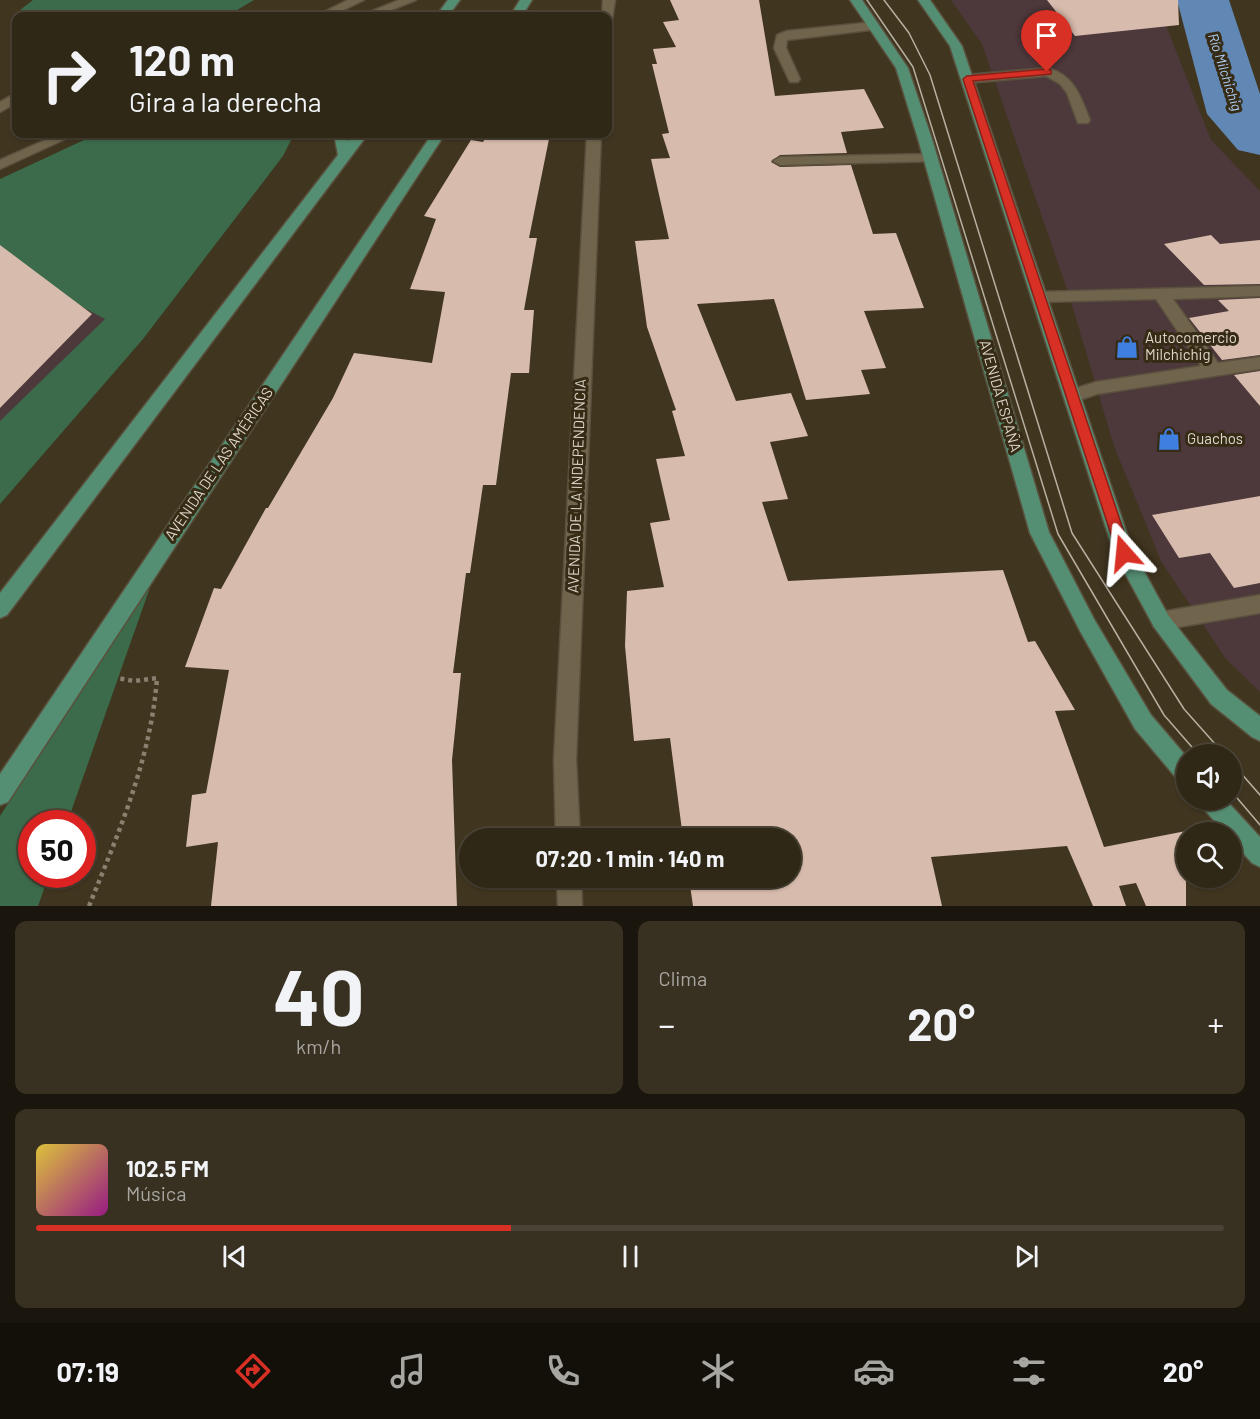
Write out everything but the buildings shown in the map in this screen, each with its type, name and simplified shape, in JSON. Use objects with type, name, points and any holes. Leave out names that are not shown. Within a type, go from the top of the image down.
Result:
[{"type":"main road","name":"AVENIDA ESPAÑA","points":[[856,0],[902,68],[931,158],[1040,533],[1087,625],[1143,722],[1176,760]]},
{"type":"main road","points":[[924,0],[956,45],[1124,553],[1161,621],[1219,697],[1260,730]]},
{"type":"main road","points":[[341,138],[345,157]]},
{"type":"main road","points":[[0,609],[358,138]]},
{"type":"main road","name":"AVENIDA DE LAS AMÉRICAS","points":[[0,795],[435,138]]},
{"type":"main road","points":[[1219,810],[1260,855]]},
{"type":"street","points":[[331,12],[358,0]]},
{"type":"street","points":[[377,12],[410,0]]},
{"type":"street","points":[[794,80],[780,48],[781,38],[791,34],[874,26]]},
{"type":"street","points":[[967,79],[1047,72],[1064,81],[1073,92],[1083,120]]},
{"type":"street","points":[[0,165],[60,138]]},
{"type":"street","name":"AVENIDA DE LA INDEPENDENCIA","points":[[568,828],[566,760],[594,138]]},
{"type":"street","points":[[780,161],[931,158]]},
{"type":"street","points":[[1039,297],[1260,291]]},
{"type":"street","points":[[1161,294],[1214,371]]},
{"type":"street","points":[[1073,396],[1096,388],[1260,363]]},
{"type":"street","points":[[1161,621],[1260,604]]},
{"type":"street","points":[[569,888],[570,906]]},
{"type":"path","points":[[82,671],[134,681],[157,678],[157,703],[136,780],[89,906]]},
{"type":"shaded area","points":[[951,0],[1156,0],[1211,140],[1260,191],[1260,692],[1226,659],[1161,561],[1114,446],[1069,295],[982,44]]},
{"type":"shaded area","points":[[0,265],[106,319],[0,423]]},
{"type":"green space","points":[[33,0],[254,0],[234,12],[35,12],[20,10]]},
{"type":"green space","points":[[88,138],[292,138],[283,156],[143,339],[0,504],[0,421],[105,319],[0,263],[0,179]]},
{"type":"green space","points":[[153,579],[72,810],[18,810],[18,888],[44,888],[38,906],[0,906],[0,816]]},
{"type":"waterway","name":"Río Milchichig","points":[[1203,0],[1237,114],[1260,137]]},
{"type":"tram line","points":[[867,0],[913,67],[1058,534],[1164,715],[1189,744]]},
{"type":"tram line","points":[[884,0],[909,33],[930,75],[1072,533],[1184,709],[1215,744]]},
{"type":"tram line","points":[[1242,774],[1260,795]]},
{"type":"tram line","points":[[1242,804],[1260,825]]},
{"type":"place","name":"Autocomercio Milchichig","points":[[1127,347]]},
{"type":"place","name":"Guachos","points":[[1169,439]]},
{"type":"route","points":[[1047,72],[967,79],[986,130],[1124,553]]}]
